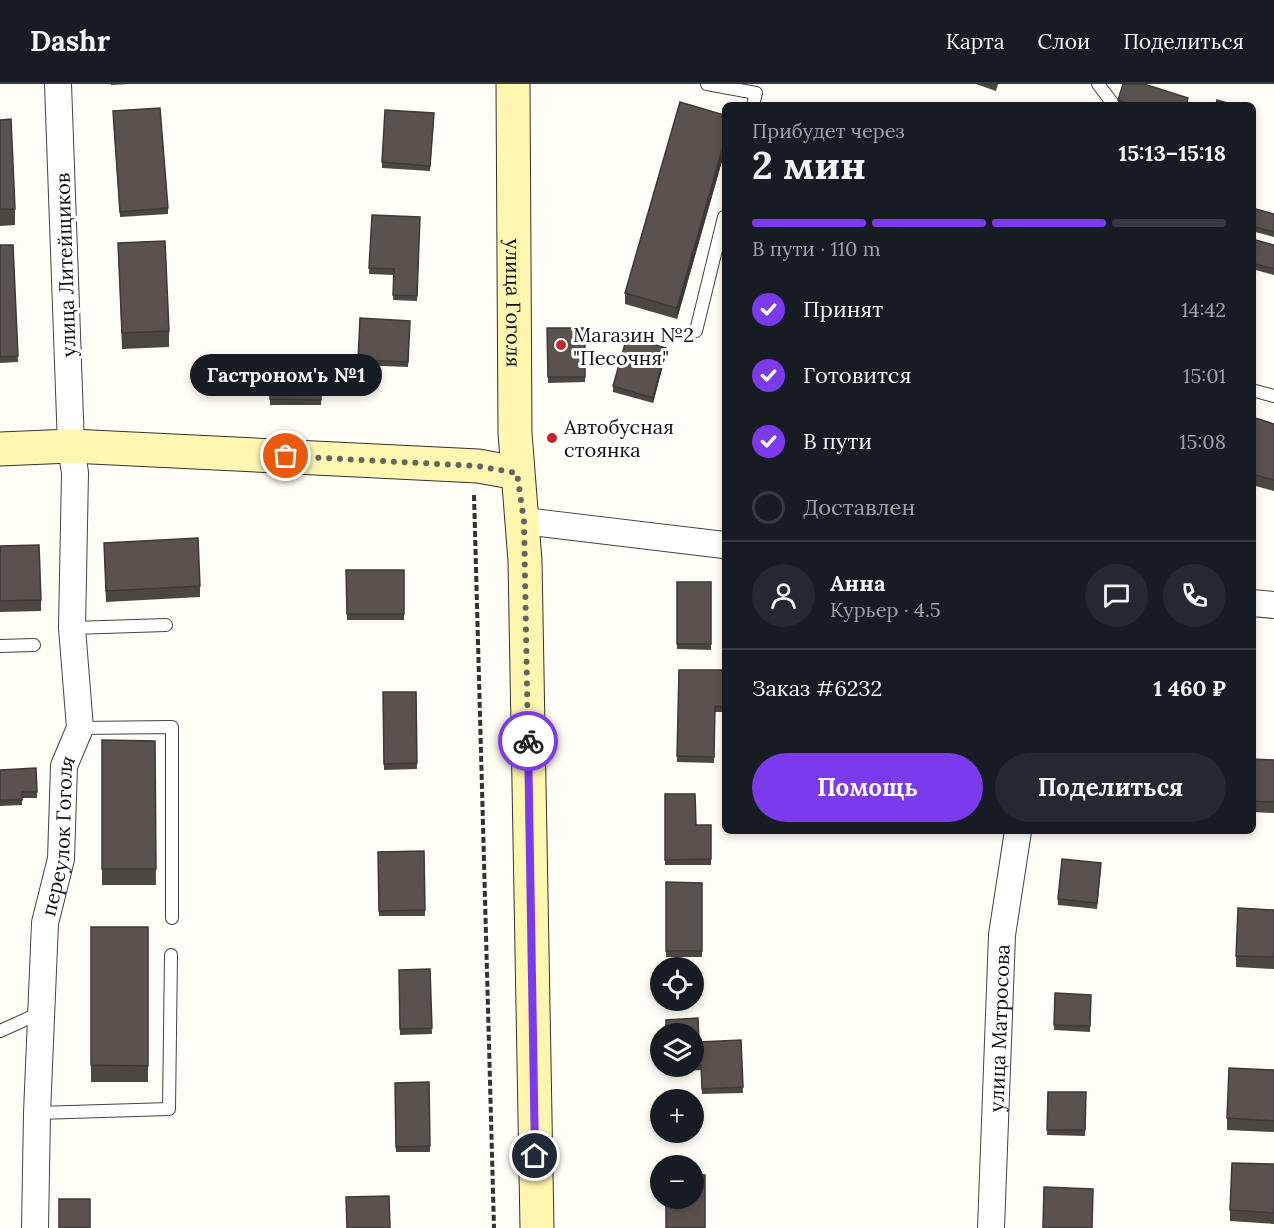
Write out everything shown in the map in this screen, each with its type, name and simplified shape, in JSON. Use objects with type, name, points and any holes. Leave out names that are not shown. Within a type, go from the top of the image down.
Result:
[{"type":"main road","name":"улица Гоголя","points":[[513,84],[517,473],[524,521],[537,1228]]},
{"type":"main road","points":[[0,448],[71,446],[477,466],[517,473]]},
{"type":"street","name":"улица Литейщиков","points":[[58,84],[71,446]]},
{"type":"street","name":"переулок Гоголя","points":[[35,1228],[40,1014],[45,923],[61,859],[64,766],[80,728],[72,628],[75,473],[71,446]]},
{"type":"street","points":[[524,521],[722,545]]},
{"type":"street","points":[[1256,603],[1274,605]]},
{"type":"street","name":"улица Матросова","points":[[991,1228],[1002,935],[1018,834]]},
{"type":"lane","points":[[707,84],[756,93],[754,102]]},
{"type":"lane","points":[[1098,84],[1112,102]]},
{"type":"lane","points":[[696,331],[722,225]]},
{"type":"lane","points":[[1256,391],[1274,396]]},
{"type":"lane","points":[[72,628],[166,625]]},
{"type":"lane","points":[[0,646],[34,645]]},
{"type":"lane","points":[[80,728],[172,727],[172,918]]},
{"type":"lane","points":[[37,1113],[169,1109],[171,955]]},
{"type":"lane","points":[[0,1030],[40,1014]]},
{"type":"path","points":[[473,485],[494,1228]]},
{"type":"building","points":[[1123,84],[1144,84],[1188,98],[1187,102],[1124,102],[1118,100]]},
{"type":"building","points":[[680,102],[722,114],[722,150],[677,308],[625,293]]},
{"type":"building","points":[[160,108],[168,208],[120,212],[113,111]]},
{"type":"building","points":[[385,110],[434,113],[430,166],[382,162]]},
{"type":"building","points":[[11,119],[15,209],[0,209],[0,120]]},
{"type":"building","points":[[1256,209],[1274,214],[1274,232],[1256,227]]},
{"type":"building","points":[[372,215],[420,217],[417,296],[393,295],[394,269],[369,268]]},
{"type":"building","points":[[1256,240],[1274,245],[1274,269],[1256,264]]},
{"type":"building","points":[[165,241],[169,331],[122,333],[118,243]]},
{"type":"building","points":[[0,245],[13,245],[18,356],[0,357]]},
{"type":"building","points":[[360,318],[410,321],[408,362],[358,360]]},
{"type":"building","points":[[547,328],[585,328],[585,377],[548,377]]},
{"type":"building","points":[[627,337],[666,348],[653,398],[613,386]]},
{"type":"building","points":[[270,367],[321,368],[321,400],[270,399]]},
{"type":"building","points":[[1256,418],[1274,424],[1274,480],[1256,475]]},
{"type":"building","points":[[198,538],[200,586],[106,591],[104,543]]},
{"type":"building","points":[[39,545],[41,600],[0,601],[0,546]]},
{"type":"building","points":[[346,570],[404,570],[404,614],[347,614]]},
{"type":"building","points":[[677,582],[711,582],[711,644],[677,644]]},
{"type":"building","points":[[679,670],[722,670],[722,707],[715,706],[714,757],[677,756]]},
{"type":"building","points":[[383,692],[416,692],[417,763],[384,764]]},
{"type":"building","points":[[102,740],[155,741],[156,869],[102,869]]},
{"type":"building","points":[[1256,759],[1274,760],[1274,802],[1256,801]]},
{"type":"building","points":[[36,768],[37,792],[22,792],[22,800],[0,800],[0,770]]},
{"type":"building","points":[[665,794],[695,794],[696,825],[711,825],[711,859],[665,860]]},
{"type":"building","points":[[424,851],[425,910],[379,911],[378,852]]},
{"type":"building","points":[[1062,859],[1101,863],[1097,903],[1058,899]]},
{"type":"building","points":[[666,882],[702,883],[702,951],[666,951]]},
{"type":"building","points":[[1238,908],[1274,910],[1274,957],[1236,956]]},
{"type":"building","points":[[91,927],[148,927],[148,1066],[91,1065]]},
{"type":"building","points":[[430,969],[432,1028],[400,1029],[399,970]]},
{"type":"building","points":[[1055,993],[1091,995],[1090,1026],[1054,1025]]},
{"type":"building","points":[[698,1018],[698,1023],[666,1023],[666,1020]]},
{"type":"building","points":[[741,1040],[743,1087],[702,1089],[704,1042]]},
{"type":"building","points":[[1229,1068],[1274,1070],[1274,1121],[1227,1118]]},
{"type":"building","points":[[429,1082],[430,1146],[396,1147],[395,1083]]},
{"type":"building","points":[[1048,1092],[1086,1092],[1085,1130],[1047,1130]]},
{"type":"building","points":[[1232,1163],[1274,1164],[1274,1213],[1230,1210]]},
{"type":"building","points":[[705,1175],[705,1228],[666,1228],[666,1209],[704,1209]]},
{"type":"building","points":[[1044,1187],[1093,1189],[1092,1228],[1043,1228]]},
{"type":"building","points":[[389,1196],[390,1228],[347,1228],[346,1197]]},
{"type":"building","points":[[59,1199],[90,1199],[90,1228],[59,1228]]},
{"type":"way so far","points":[[286,456],[477,466],[517,473],[524,521],[528,741]]},
{"type":"place","name":"Магазин №2 \"Песочня\"","points":[[561,345]]},
{"type":"place","name":"Автобусная стоянка","points":[[552,438]]},
{"type":"place","name":"Гастроном'ь №1","points":[[286,456]]},
{"type":"route","points":[[528,741],[535,1156]]}]
